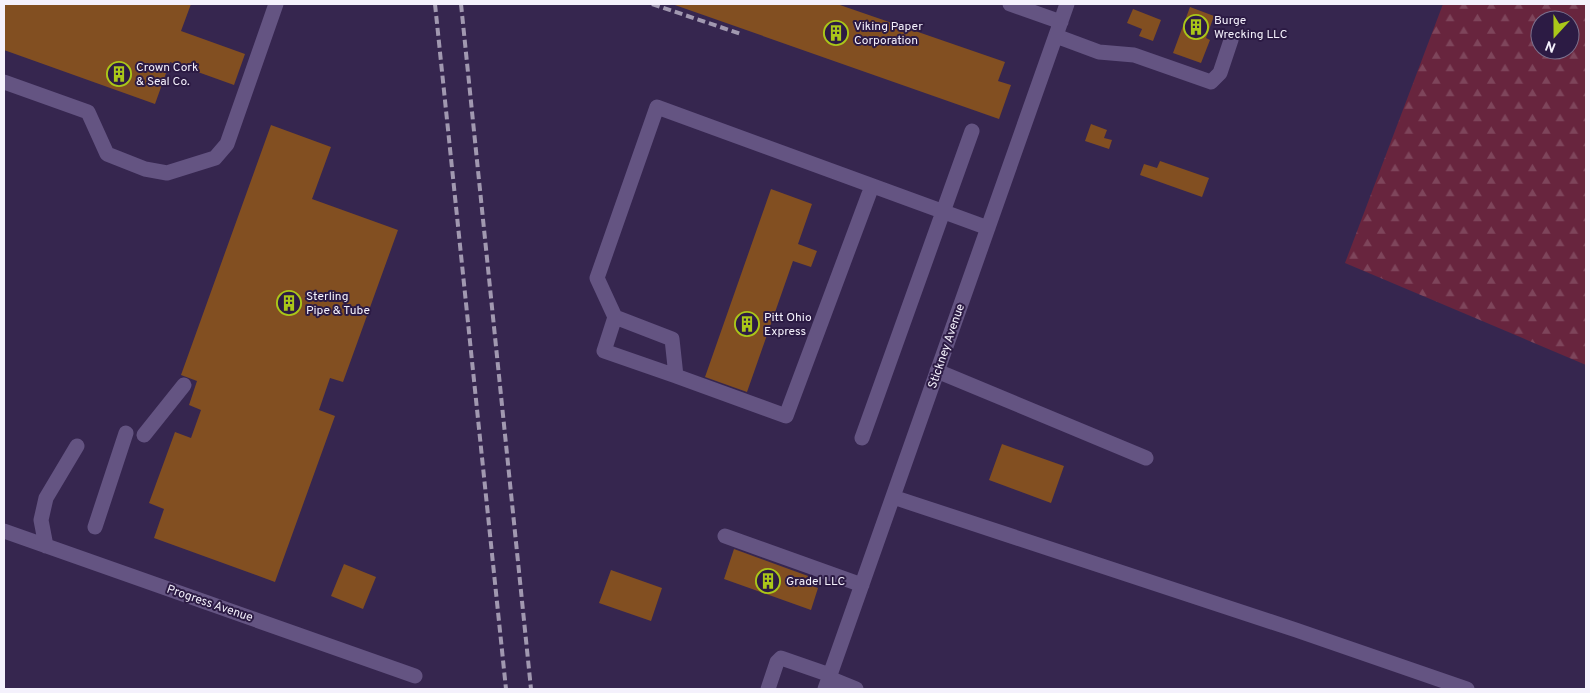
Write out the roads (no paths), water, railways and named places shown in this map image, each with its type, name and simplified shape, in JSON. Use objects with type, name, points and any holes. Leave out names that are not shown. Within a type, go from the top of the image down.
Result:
[{"type":"street","points":[[4,82],[88,112],[107,154],[145,169],[167,173],[215,158],[227,144],[276,4]]},
{"type":"street","name":"Stickney Avenue","points":[[828,681],[1067,4]]},
{"type":"street","points":[[1019,5],[1061,22]]},
{"type":"street","points":[[1056,36],[1099,52],[1134,55],[1211,82],[1220,72],[1231,40]]},
{"type":"street","points":[[872,186],[786,416],[604,351],[615,317],[597,278],[657,108],[988,228]]},
{"type":"street","points":[[862,438],[972,131]]},
{"type":"street","points":[[615,317],[672,338],[676,376]]},
{"type":"street","points":[[938,371],[1146,458]]},
{"type":"street","points":[[144,435],[184,385]]},
{"type":"street","points":[[95,527],[126,433]]},
{"type":"street","points":[[46,546],[40,520],[46,498],[77,446]]},
{"type":"street","points":[[893,496],[1467,689]]},
{"type":"street","name":"Progress Avenue","points":[[4,531],[415,676]]},
{"type":"street","points":[[725,536],[862,585]]},
{"type":"street","points":[[768,689],[777,662],[782,658],[828,681],[856,689]]},
{"type":"railway","points":[[435,4],[506,689]]},
{"type":"railway","points":[[461,4],[531,689]]},
{"type":"railway","points":[[652,4],[741,34]]},
{"type":"place","name":"Burge Wrecking LLC","points":[[1196,27]]},
{"type":"place","name":"Viking Paper Corporation","points":[[836,33]]},
{"type":"place","name":"Crown Cork & Seal Co.","points":[[119,74]]},
{"type":"place","name":"Sterling Pipe & Tube","points":[[289,303]]},
{"type":"place","name":"Pitt Ohio Express","points":[[747,324]]},
{"type":"place","name":"Gradel LLC","points":[[768,581]]}]
